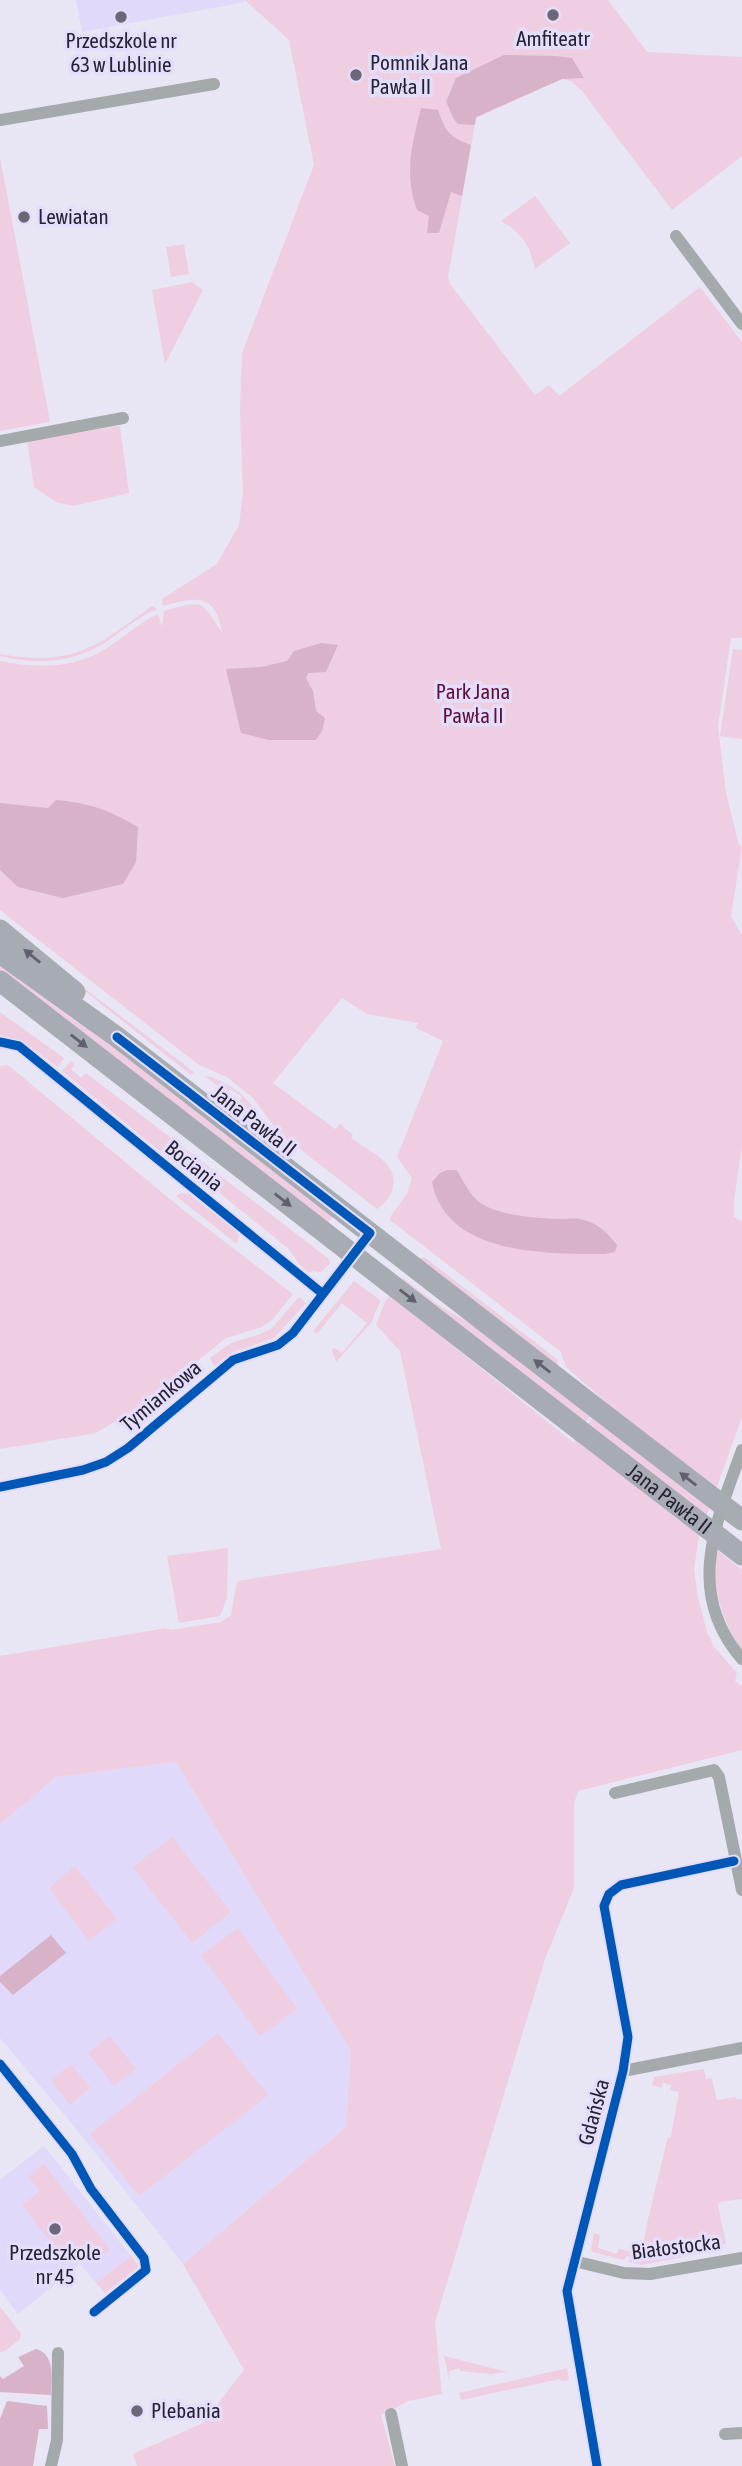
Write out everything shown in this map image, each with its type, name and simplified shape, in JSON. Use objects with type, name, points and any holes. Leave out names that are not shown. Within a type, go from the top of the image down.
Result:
[{"type":"main road","points":[[0,930],[68,985],[117,1037]]},
{"type":"main road","name":"Jana Pawła II","points":[[0,953],[117,1037],[742,1520]]},
{"type":"main road","name":"Jana Pawła II","points":[[0,981],[742,1555]]},
{"type":"main road","points":[[0,990],[25,1000]]},
{"type":"street","points":[[0,120],[214,84]]},
{"type":"street","points":[[676,236],[742,324]]},
{"type":"street","points":[[0,441],[123,418]]},
{"type":"street","name":"Bociania","points":[[0,1042],[19,1046],[323,1294]]},
{"type":"street","points":[[323,1294],[370,1233]]},
{"type":"street","name":"Tymiankowa","points":[[0,1487],[83,1470],[106,1462],[128,1448],[233,1360],[278,1345],[292,1333],[323,1294]]},
{"type":"street","points":[[742,1450],[715,1529],[708,1575],[719,1627],[742,1659]]},
{"type":"street","points":[[614,1793],[715,1770],[719,1777],[742,1890]]},
{"type":"street","name":"Gdańska","points":[[597,2466],[567,2291],[623,2071],[628,2037],[604,1906],[609,1894],[621,1885],[734,1860]]},
{"type":"street","points":[[623,2071],[742,2048]]},
{"type":"street","name":"Białostocka","points":[[573,2261],[624,2273],[650,2274],[742,2258]]},
{"type":"street","points":[[51,2466],[57,2440],[58,2353]]},
{"type":"street","points":[[391,2414],[402,2466]]},
{"type":"street","points":[[725,2434],[742,2433]]},
{"type":"shaded area","name":"Przedszkole nr 63 w Lublinie","points":[[76,0],[245,0],[245,2],[82,32]]},
{"type":"shaded area","points":[[504,55],[572,58],[584,78],[562,79],[476,117],[475,125],[458,124],[446,102],[456,78]]},
{"type":"shaded area","points":[[421,108],[438,110],[449,133],[471,145],[462,196],[451,192],[439,233],[427,233],[429,216],[417,210],[411,184],[412,146]]},
{"type":"shaded area","points":[[321,643],[338,645],[326,672],[308,673],[306,678],[313,691],[316,711],[325,718],[322,731],[316,740],[269,740],[241,733],[226,669],[261,667],[287,661],[294,651]]},
{"type":"shaded area","points":[[56,800],[99,808],[138,827],[136,862],[123,884],[63,898],[18,887],[0,870],[0,803],[48,808]]},
{"type":"shaded area","points":[[447,1170],[457,1170],[467,1188],[487,1207],[529,1217],[580,1219],[592,1223],[617,1245],[615,1252],[582,1254],[529,1251],[502,1246],[478,1237],[457,1224],[441,1206],[432,1182]]},
{"type":"shaded area","points":[[176,1762],[351,2051],[346,2127],[183,2264],[0,2038],[0,1824],[56,1777]]},
{"type":"shaded area","points":[[51,1935],[66,1953],[13,1995],[0,1982],[0,1976]]},
{"type":"shaded area","name":"Przedszkole nr 45","points":[[44,2146],[131,2256],[96,2283],[80,2264],[18,2314],[0,2290],[0,2180]]},
{"type":"shaded area","points":[[36,2349],[47,2356],[50,2362],[51,2395],[0,2392],[0,2376],[3,2379],[24,2366],[18,2357]]},
{"type":"shaded area","points":[[7,2401],[47,2406],[48,2429],[39,2429],[33,2466],[0,2466],[0,2419]]},
{"type":"green space","name":"Park Jana Pawła II","points":[[245,0],[608,0],[647,52],[742,57],[742,156],[672,210],[582,91],[571,81],[562,79],[476,118],[448,277],[450,284],[535,395],[549,385],[559,396],[700,287],[742,342],[742,638],[731,638],[718,726],[726,793],[739,845],[742,847],[731,916],[742,935],[742,1145],[734,1217],[742,1221],[742,1417],[699,1536],[694,1569],[707,1632],[714,1647],[737,1673],[735,1681],[742,1686],[742,1750],[578,1791],[574,1803],[574,1888],[545,1959],[435,2322],[442,2394],[409,2401],[381,2415],[395,2466],[137,2466],[133,2454],[203,2423],[244,2370],[183,2264],[346,2127],[351,2051],[176,1762],[56,1777],[0,1824],[0,1656],[166,1628],[170,1630],[221,1622],[231,1615],[237,1581],[441,1549],[400,1351],[376,1325],[390,1295],[574,1443],[605,1401],[566,1367],[561,1352],[390,1220],[407,1194],[412,1178],[397,1157],[443,1041],[416,1028],[418,1023],[367,1014],[342,998],[273,1083],[335,1129],[340,1124],[353,1135],[351,1138],[387,1164],[394,1178],[393,1187],[387,1200],[377,1209],[278,1132],[253,1098],[227,1077],[199,1065],[0,910],[0,661],[39,666],[78,661],[102,651],[158,614],[162,627],[164,611],[195,604],[205,608],[222,632],[219,619],[209,604],[194,600],[163,606],[162,599],[217,564],[239,525],[243,493],[240,411],[242,353],[314,165],[289,40]]},
{"type":"green space","points":[[0,157],[50,422],[0,431]]},
{"type":"green space","points":[[535,196],[570,243],[535,269],[531,253],[524,241],[501,221]]},
{"type":"green space","points":[[184,244],[189,274],[171,277],[166,247]]},
{"type":"green space","points":[[192,282],[203,290],[165,364],[152,290]]},
{"type":"green space","points":[[120,426],[129,493],[73,506],[56,502],[34,487],[27,440]]},
{"type":"green space","points":[[152,606],[157,609],[106,642],[81,654],[41,661],[0,656],[47,658],[82,650],[115,633]]},
{"type":"green space","points":[[733,649],[742,650],[742,739],[720,736]]},
{"type":"green space","points":[[0,924],[194,1072],[191,1075]]},
{"type":"green space","points":[[0,964],[84,1022],[333,1216],[327,1224],[0,972]]},
{"type":"green space","points":[[0,1012],[64,1058],[58,1067],[25,1043],[0,1035]]},
{"type":"green space","points":[[71,1061],[75,1065],[71,1069],[81,1078],[86,1073],[329,1259],[330,1263],[321,1272],[309,1273],[289,1249],[191,1170],[179,1167],[62,1071]]},
{"type":"green space","points":[[8,1065],[182,1209],[293,1294],[273,1319],[262,1327],[226,1338],[144,1404],[96,1433],[0,1449],[0,1066]]},
{"type":"green space","points":[[205,1076],[222,1081],[238,1092],[262,1121],[238,1103],[242,1097],[231,1089],[226,1093]]},
{"type":"green space","points":[[181,1193],[189,1194],[235,1230],[239,1235],[237,1244],[176,1196]]},
{"type":"green space","points":[[424,1257],[557,1359],[560,1369],[418,1259]]},
{"type":"green space","points":[[403,1278],[437,1304],[484,1332],[591,1415],[584,1424],[400,1281]]},
{"type":"green space","points":[[354,1281],[380,1302],[371,1323],[336,1362],[332,1350],[334,1348],[342,1353],[367,1323],[342,1303],[317,1334],[313,1331]]},
{"type":"green space","points":[[299,1297],[306,1303],[274,1338],[233,1352],[214,1366],[210,1358],[231,1343],[272,1328]]},
{"type":"green space","points":[[228,1548],[227,1598],[220,1616],[179,1623],[167,1556]]},
{"type":"green space","points":[[717,1550],[742,1570],[742,1650],[728,1627],[719,1602],[715,1577]]},
{"type":"green space","points":[[172,1837],[231,1912],[192,1943],[133,1867]]},
{"type":"green space","points":[[75,1866],[117,1919],[89,1941],[49,1888]]},
{"type":"green space","points":[[238,1928],[297,2009],[260,2036],[201,1955]]},
{"type":"green space","points":[[218,2033],[268,2095],[139,2196],[90,2134]]},
{"type":"green space","points":[[110,2036],[136,2069],[114,2086],[88,2053]]},
{"type":"green space","points":[[71,2064],[90,2088],[70,2105],[51,2081]]},
{"type":"green space","points":[[704,2069],[706,2079],[712,2078],[717,2100],[736,2097],[742,2099],[742,2199],[720,2202],[718,2205],[726,2244],[709,2248],[710,2252],[641,2265],[629,2262],[630,2257],[626,2256],[624,2260],[593,2252],[591,2249],[594,2233],[600,2235],[598,2248],[617,2254],[619,2249],[639,2253],[643,2250],[668,2137],[671,2137],[679,2092],[670,2090],[671,2085],[663,2083],[661,2088],[652,2085],[654,2077]]},
{"type":"green space","points":[[44,2164],[110,2250],[95,2262],[84,2248],[66,2262],[22,2205],[40,2191],[28,2176]]},
{"type":"green space","points":[[131,2256],[138,2265],[137,2268],[105,2293],[96,2283]]},
{"type":"green space","points":[[0,2307],[21,2333],[20,2339],[0,2352]]},
{"type":"green space","points":[[444,2356],[507,2372],[492,2374],[460,2371],[459,2368],[449,2371],[450,2383]]},
{"type":"green space","points":[[567,2368],[569,2380],[560,2379],[461,2400],[459,2393]]},
{"type":"cycle path","points":[[0,1042],[19,1046],[323,1294],[370,1233],[117,1037]]},
{"type":"cycle path","points":[[0,1487],[83,1470],[106,1462],[128,1448],[233,1360],[278,1345],[293,1333],[323,1294]]},
{"type":"cycle path","points":[[597,2466],[567,2291],[623,2071],[628,2037],[604,1906],[609,1894],[621,1885],[734,1861]]},
{"type":"cycle path","points":[[0,2064],[72,2154],[91,2189],[144,2258],[146,2270],[94,2312]]},
{"type":"place","name":"Amfiteatr","points":[[553,15]]},
{"type":"place","name":"Przedszkole nr 63 w Lublinie","points":[[121,17]]},
{"type":"place","name":"Pomnik Jana Pawła II","points":[[356,75]]},
{"type":"place","name":"Lewiatan","points":[[24,217]]},
{"type":"place","name":"Przedszkole nr 45","points":[[55,2229]]},
{"type":"place","name":"Plebania","points":[[137,2411]]}]
